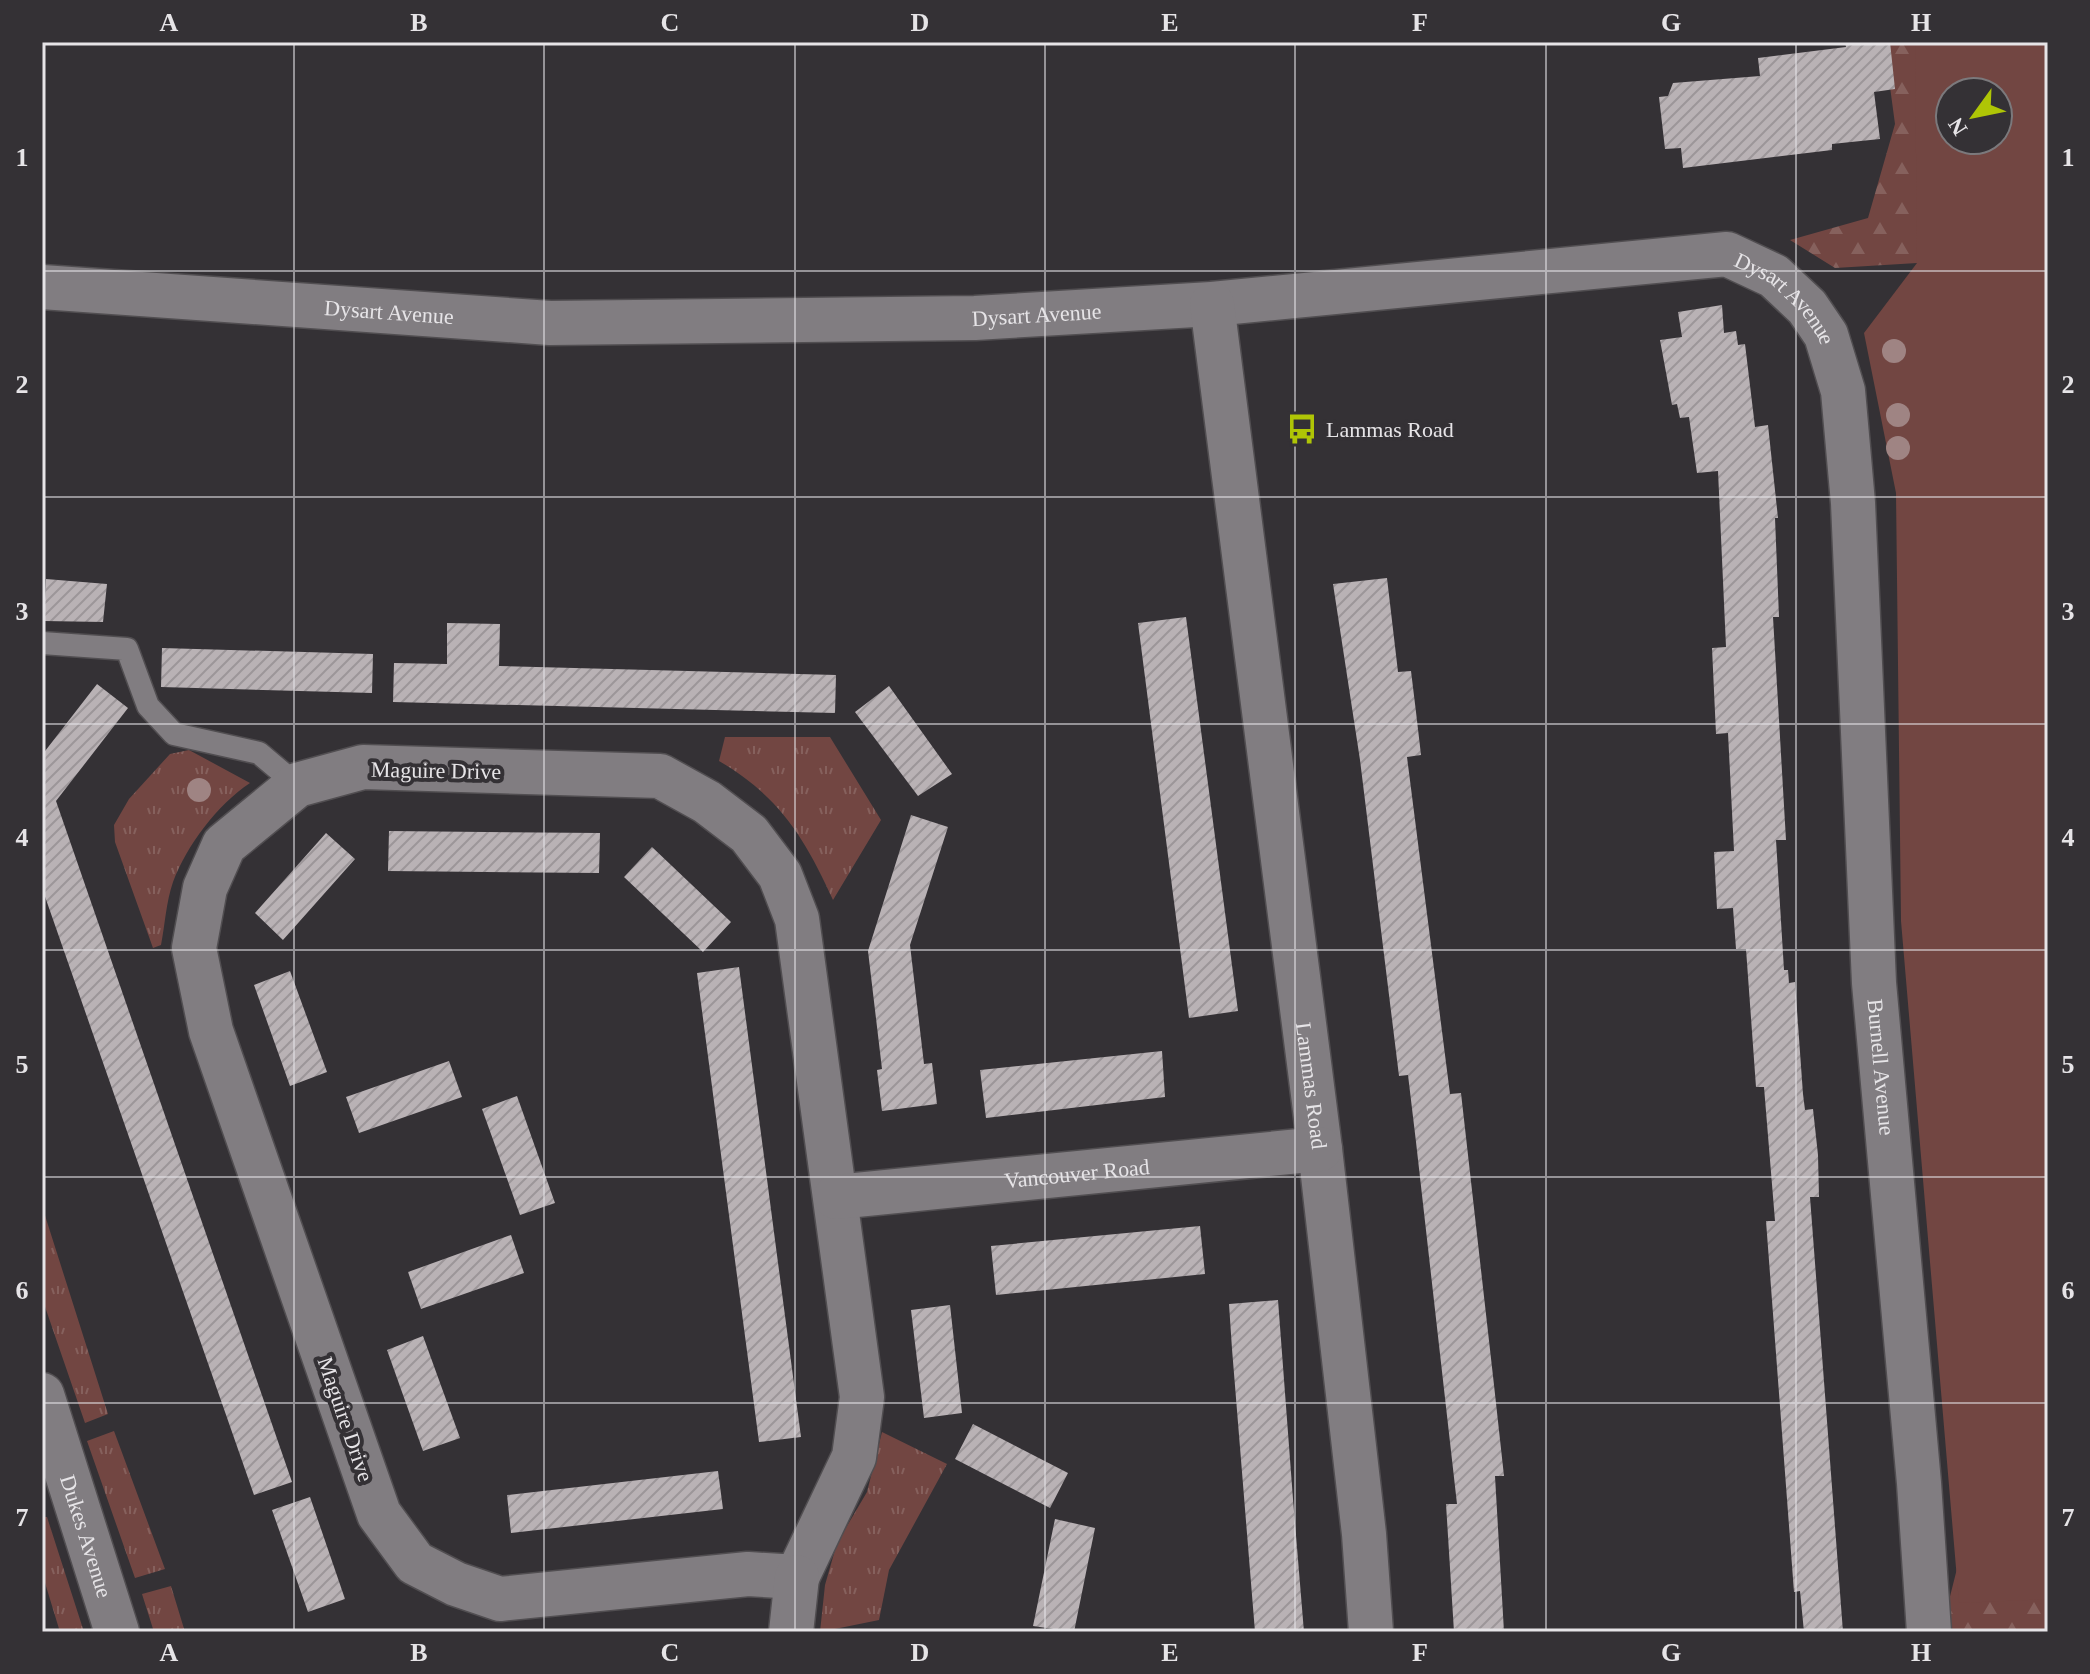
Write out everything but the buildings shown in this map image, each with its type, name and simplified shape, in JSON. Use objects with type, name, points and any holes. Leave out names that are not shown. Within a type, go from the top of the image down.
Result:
[{"type":"street","name":"Dysart Avenue","points":[[42,287],[550,323],[975,318],[1212,304],[1727,254],[1774,276],[1807,307],[1826,335],[1843,391],[1853,503]]},
{"type":"street","name":"Lammas Road","points":[[1212,304],[1320,1149],[1364,1534],[1371,1632]]},
{"type":"street","name":"Burnell Avenue","points":[[1853,503],[1874,983],[1919,1483],[1929,1632]]},
{"type":"street","name":"Maguire Drive","points":[[791,1632],[797,1577],[854,1457],[862,1397],[797,919],[780,875],[749,834],[707,802],[660,776],[363,767],[297,785],[224,845],[205,888],[194,948],[211,1031],[379,1514],[415,1563],[456,1584],[500,1599],[748,1574],[797,1577]]},
{"type":"street","name":"Vancouver Road","points":[[836,1197],[1320,1149]]},
{"type":"street","name":"Dukes Avenue","points":[[42,1395],[117,1632]]},
{"type":"lane","points":[[42,643],[127,649],[148,706],[174,734],[259,753],[297,785]]},
{"type":"green space","points":[[1884,42],[1923,42],[1917,263],[1835,268],[1790,240],[1868,218],[1895,124]]},
{"type":"green space","points":[[1915,42],[2048,42],[2048,1599],[1959,1603],[1901,921],[1896,493],[1864,333],[1917,263]]},
{"type":"green space","points":[[725,737],[830,737],[881,820],[833,900],[812,857],[788,820],[758,789],[719,761]]},
{"type":"green space","points":[[189,750],[250,783],[215,814],[186,854],[171,890],[161,945],[153,948],[115,842],[114,825],[129,799],[170,754]]},
{"type":"green space","points":[[42,1206],[108,1414],[85,1423],[42,1298]]},
{"type":"green space","points":[[114,1431],[165,1569],[135,1578],[87,1441]]},
{"type":"green space","points":[[882,1432],[947,1464],[889,1570],[879,1620],[820,1632],[825,1585],[837,1543],[867,1492]]},
{"type":"green space","points":[[2048,1510],[2048,1632],[1941,1632],[1963,1545]]},
{"type":"green space","points":[[42,1517],[47,1517],[84,1632],[60,1632],[42,1573]]},
{"type":"green space","points":[[171,1586],[185,1632],[154,1632],[142,1594]]},
{"type":"place","name":"Lammas Road","points":[[1302,429]]}]
